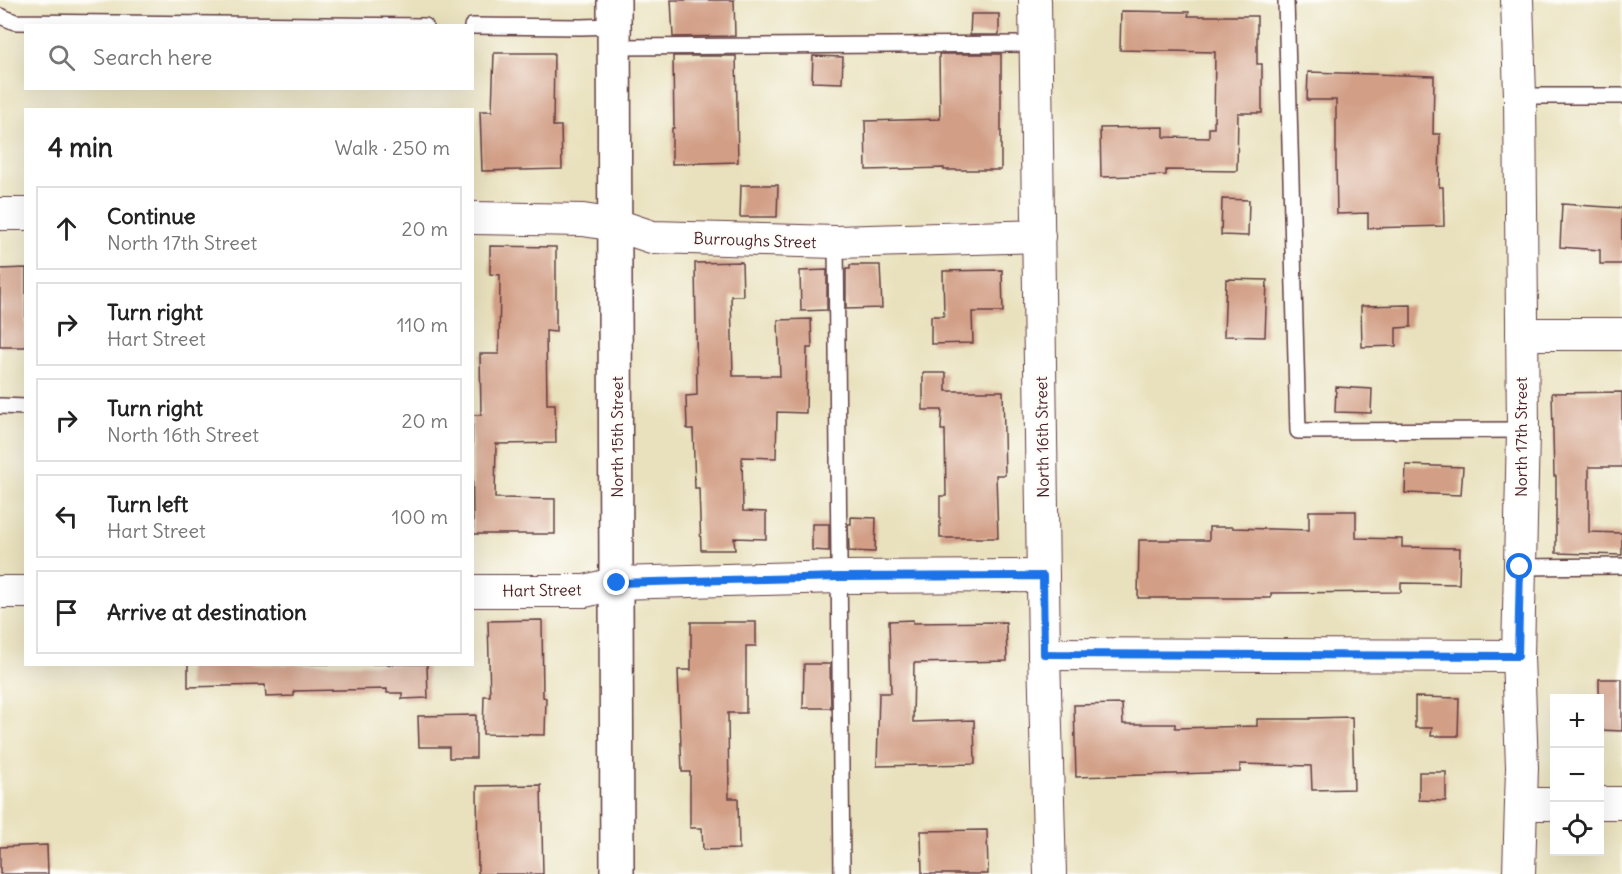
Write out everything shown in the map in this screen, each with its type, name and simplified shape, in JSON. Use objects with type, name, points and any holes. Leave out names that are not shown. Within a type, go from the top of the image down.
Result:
[{"type":"main road","name":"North 15th Street","points":[[614,24],[617,874]]},
{"type":"street","name":"North 16th Street","points":[[1035,0],[1044,654],[1050,874]]},
{"type":"street","name":"North 17th Street","points":[[1517,0],[1522,334],[1518,656],[1522,767],[1520,874]]},
{"type":"street","points":[[0,214],[24,214]]},
{"type":"street","name":"Burroughs Street","points":[[474,218],[584,220],[616,225],[652,237],[836,242],[1039,236]]},
{"type":"street","points":[[1522,334],[1622,334]]},
{"type":"street","name":"Hart Street","points":[[474,591],[585,591],[617,583],[840,577],[1043,576]]},
{"type":"street","points":[[0,592],[24,592]]},
{"type":"street","points":[[1044,654],[1518,656]]},
{"type":"street","points":[[1604,803],[1622,803]]},
{"type":"street","points":[[1521,804],[1550,804]]},
{"type":"lane","points":[[1286,0],[1298,431],[1522,430]]},
{"type":"lane","points":[[0,16],[15,22],[220,24]]},
{"type":"lane","points":[[474,26],[581,27],[614,24],[1036,44]]},
{"type":"lane","points":[[1520,96],[1622,96]]},
{"type":"lane","points":[[836,242],[842,874]]},
{"type":"lane","points":[[0,406],[24,407]]},
{"type":"lane","points":[[1520,567],[1622,566]]},
{"type":"building","points":[[671,0],[734,0],[735,36],[673,37]]},
{"type":"building","points":[[1121,11],[1189,12],[1188,16],[1257,16],[1257,64],[1262,64],[1262,113],[1238,113],[1237,171],[1166,170],[1166,175],[1101,177],[1100,128],[1164,127],[1164,137],[1209,138],[1209,128],[1214,128],[1215,52],[1120,50]]},
{"type":"building","points":[[971,14],[999,14],[999,35],[970,35]]},
{"type":"building","points":[[494,53],[554,53],[553,126],[561,126],[562,169],[482,171],[480,111],[492,111]]},
{"type":"building","points":[[939,54],[1001,54],[1001,170],[944,170],[944,168],[866,170],[865,121],[940,119]]},
{"type":"building","points":[[673,56],[736,56],[738,162],[672,164]]},
{"type":"building","points":[[813,56],[843,57],[842,83],[812,82]]},
{"type":"building","points":[[1308,72],[1434,76],[1433,134],[1440,134],[1439,187],[1443,187],[1444,226],[1368,228],[1368,213],[1337,214],[1336,100],[1307,100]]},
{"type":"building","points":[[741,185],[778,185],[777,217],[740,217]]},
{"type":"building","points":[[1222,199],[1249,200],[1248,236],[1221,235]]},
{"type":"building","points":[[1562,204],[1622,208],[1622,264],[1600,264],[1600,250],[1560,247]]},
{"type":"building","points":[[490,246],[556,247],[556,332],[546,331],[547,404],[555,404],[556,443],[496,444],[495,498],[555,499],[555,534],[474,534],[474,415],[481,415],[480,354],[499,354],[500,275],[490,274]]},
{"type":"building","points":[[742,262],[743,296],[731,296],[733,376],[780,376],[778,320],[811,319],[812,348],[807,348],[806,413],[777,412],[776,458],[742,457],[743,511],[766,512],[766,539],[734,538],[735,550],[701,550],[699,488],[695,488],[693,429],[687,429],[686,396],[697,395],[695,263]]},
{"type":"building","points":[[850,265],[880,265],[882,308],[846,309],[846,269],[850,269]]},
{"type":"building","points":[[24,268],[24,347],[0,347],[0,269]]},
{"type":"building","points":[[827,270],[827,310],[801,311],[800,271]]},
{"type":"building","points":[[1002,270],[1003,312],[972,312],[973,343],[931,344],[931,316],[944,316],[943,271]]},
{"type":"building","points":[[1226,279],[1267,280],[1265,337],[1224,336]]},
{"type":"building","points":[[1411,305],[1411,327],[1396,328],[1396,346],[1362,347],[1361,306]]},
{"type":"building","points":[[923,373],[946,373],[946,391],[1003,391],[1005,475],[996,475],[998,538],[940,538],[940,496],[946,496],[945,430],[941,430],[942,410],[923,410]]},
{"type":"building","points":[[1336,387],[1372,389],[1371,413],[1335,412]]},
{"type":"building","points":[[1622,392],[1622,467],[1589,467],[1589,532],[1622,533],[1622,555],[1556,553],[1556,476],[1554,476],[1552,393]]},
{"type":"building","points":[[1406,465],[1463,467],[1461,495],[1405,493]]},
{"type":"building","points":[[1309,511],[1356,511],[1356,538],[1402,539],[1402,547],[1460,548],[1459,584],[1401,583],[1401,592],[1271,593],[1271,598],[1138,598],[1139,540],[1209,540],[1209,527],[1309,530]]},
{"type":"building","points":[[851,517],[876,518],[875,552],[849,551],[848,524],[851,524]]},
{"type":"building","points":[[812,524],[829,524],[829,551],[812,550]]},
{"type":"building","points":[[542,620],[543,697],[546,698],[545,735],[483,734],[484,696],[490,696],[488,621]]},
{"type":"building","points":[[913,620],[913,623],[1006,622],[1007,661],[914,663],[913,722],[974,720],[975,764],[877,766],[879,693],[891,693],[889,621]]},
{"type":"building","points":[[691,622],[756,622],[756,646],[746,646],[746,713],[728,713],[729,798],[738,798],[739,849],[703,850],[702,828],[690,828],[690,772],[682,772],[678,670],[691,670]]},
{"type":"building","points":[[804,664],[830,664],[831,708],[803,708]]},
{"type":"building","points":[[188,666],[427,666],[428,698],[402,699],[402,693],[387,693],[387,689],[294,691],[294,696],[266,697],[265,685],[188,687]]},
{"type":"building","points":[[1599,679],[1622,679],[1622,731],[1604,730],[1604,694],[1599,694]]},
{"type":"building","points":[[1415,697],[1459,698],[1458,736],[1431,736],[1432,728],[1415,728]]},
{"type":"building","points":[[1122,704],[1123,724],[1175,724],[1175,728],[1257,726],[1257,719],[1352,717],[1354,789],[1312,790],[1311,766],[1240,764],[1240,772],[1076,777],[1074,705]]},
{"type":"building","points":[[476,715],[476,758],[449,758],[449,747],[419,747],[418,716]]},
{"type":"building","points":[[1419,772],[1446,772],[1446,801],[1419,800]]},
{"type":"building","points":[[541,785],[543,874],[478,874],[477,786]]},
{"type":"building","points":[[987,830],[988,874],[922,874],[921,831]]},
{"type":"building","points":[[47,845],[48,874],[0,874],[0,847]]},
{"type":"route","points":[[617,583],[840,577],[1043,576],[1044,654],[1518,656],[1520,567]]}]
